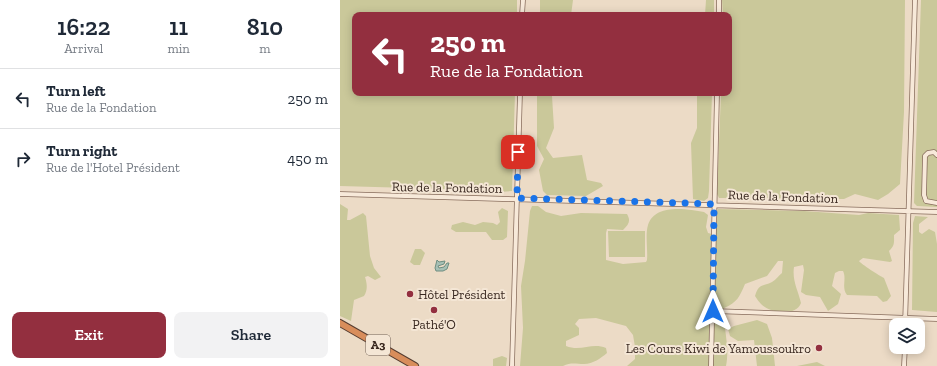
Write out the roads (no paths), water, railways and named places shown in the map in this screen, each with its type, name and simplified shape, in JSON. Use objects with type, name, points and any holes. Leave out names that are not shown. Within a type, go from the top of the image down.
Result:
[{"type":"highway","name":"A3","points":[[340,323],[415,366]]},
{"type":"street","points":[[522,12],[523,0]]},
{"type":"street","points":[[719,0],[719,12]]},
{"type":"street","points":[[713,311],[905,318],[915,0]]},
{"type":"street","points":[[512,366],[520,96]]},
{"type":"street","points":[[711,366],[716,96]]},
{"type":"street","points":[[937,155],[934,152],[928,153],[925,156],[924,195],[926,202],[937,203]]},
{"type":"street","name":"Rue de la Fondation","points":[[340,194],[517,198],[937,212]]},
{"type":"street","points":[[925,319],[937,319]]},
{"type":"street","points":[[904,366],[905,354]]},
{"type":"place","name":"Hôtel Président","points":[[410,294]]},
{"type":"place","name":"Pathé'O","points":[[434,310]]},
{"type":"place","name":"Les Cours Kiwi de Yamoussoukro","points":[[819,348]]}]
